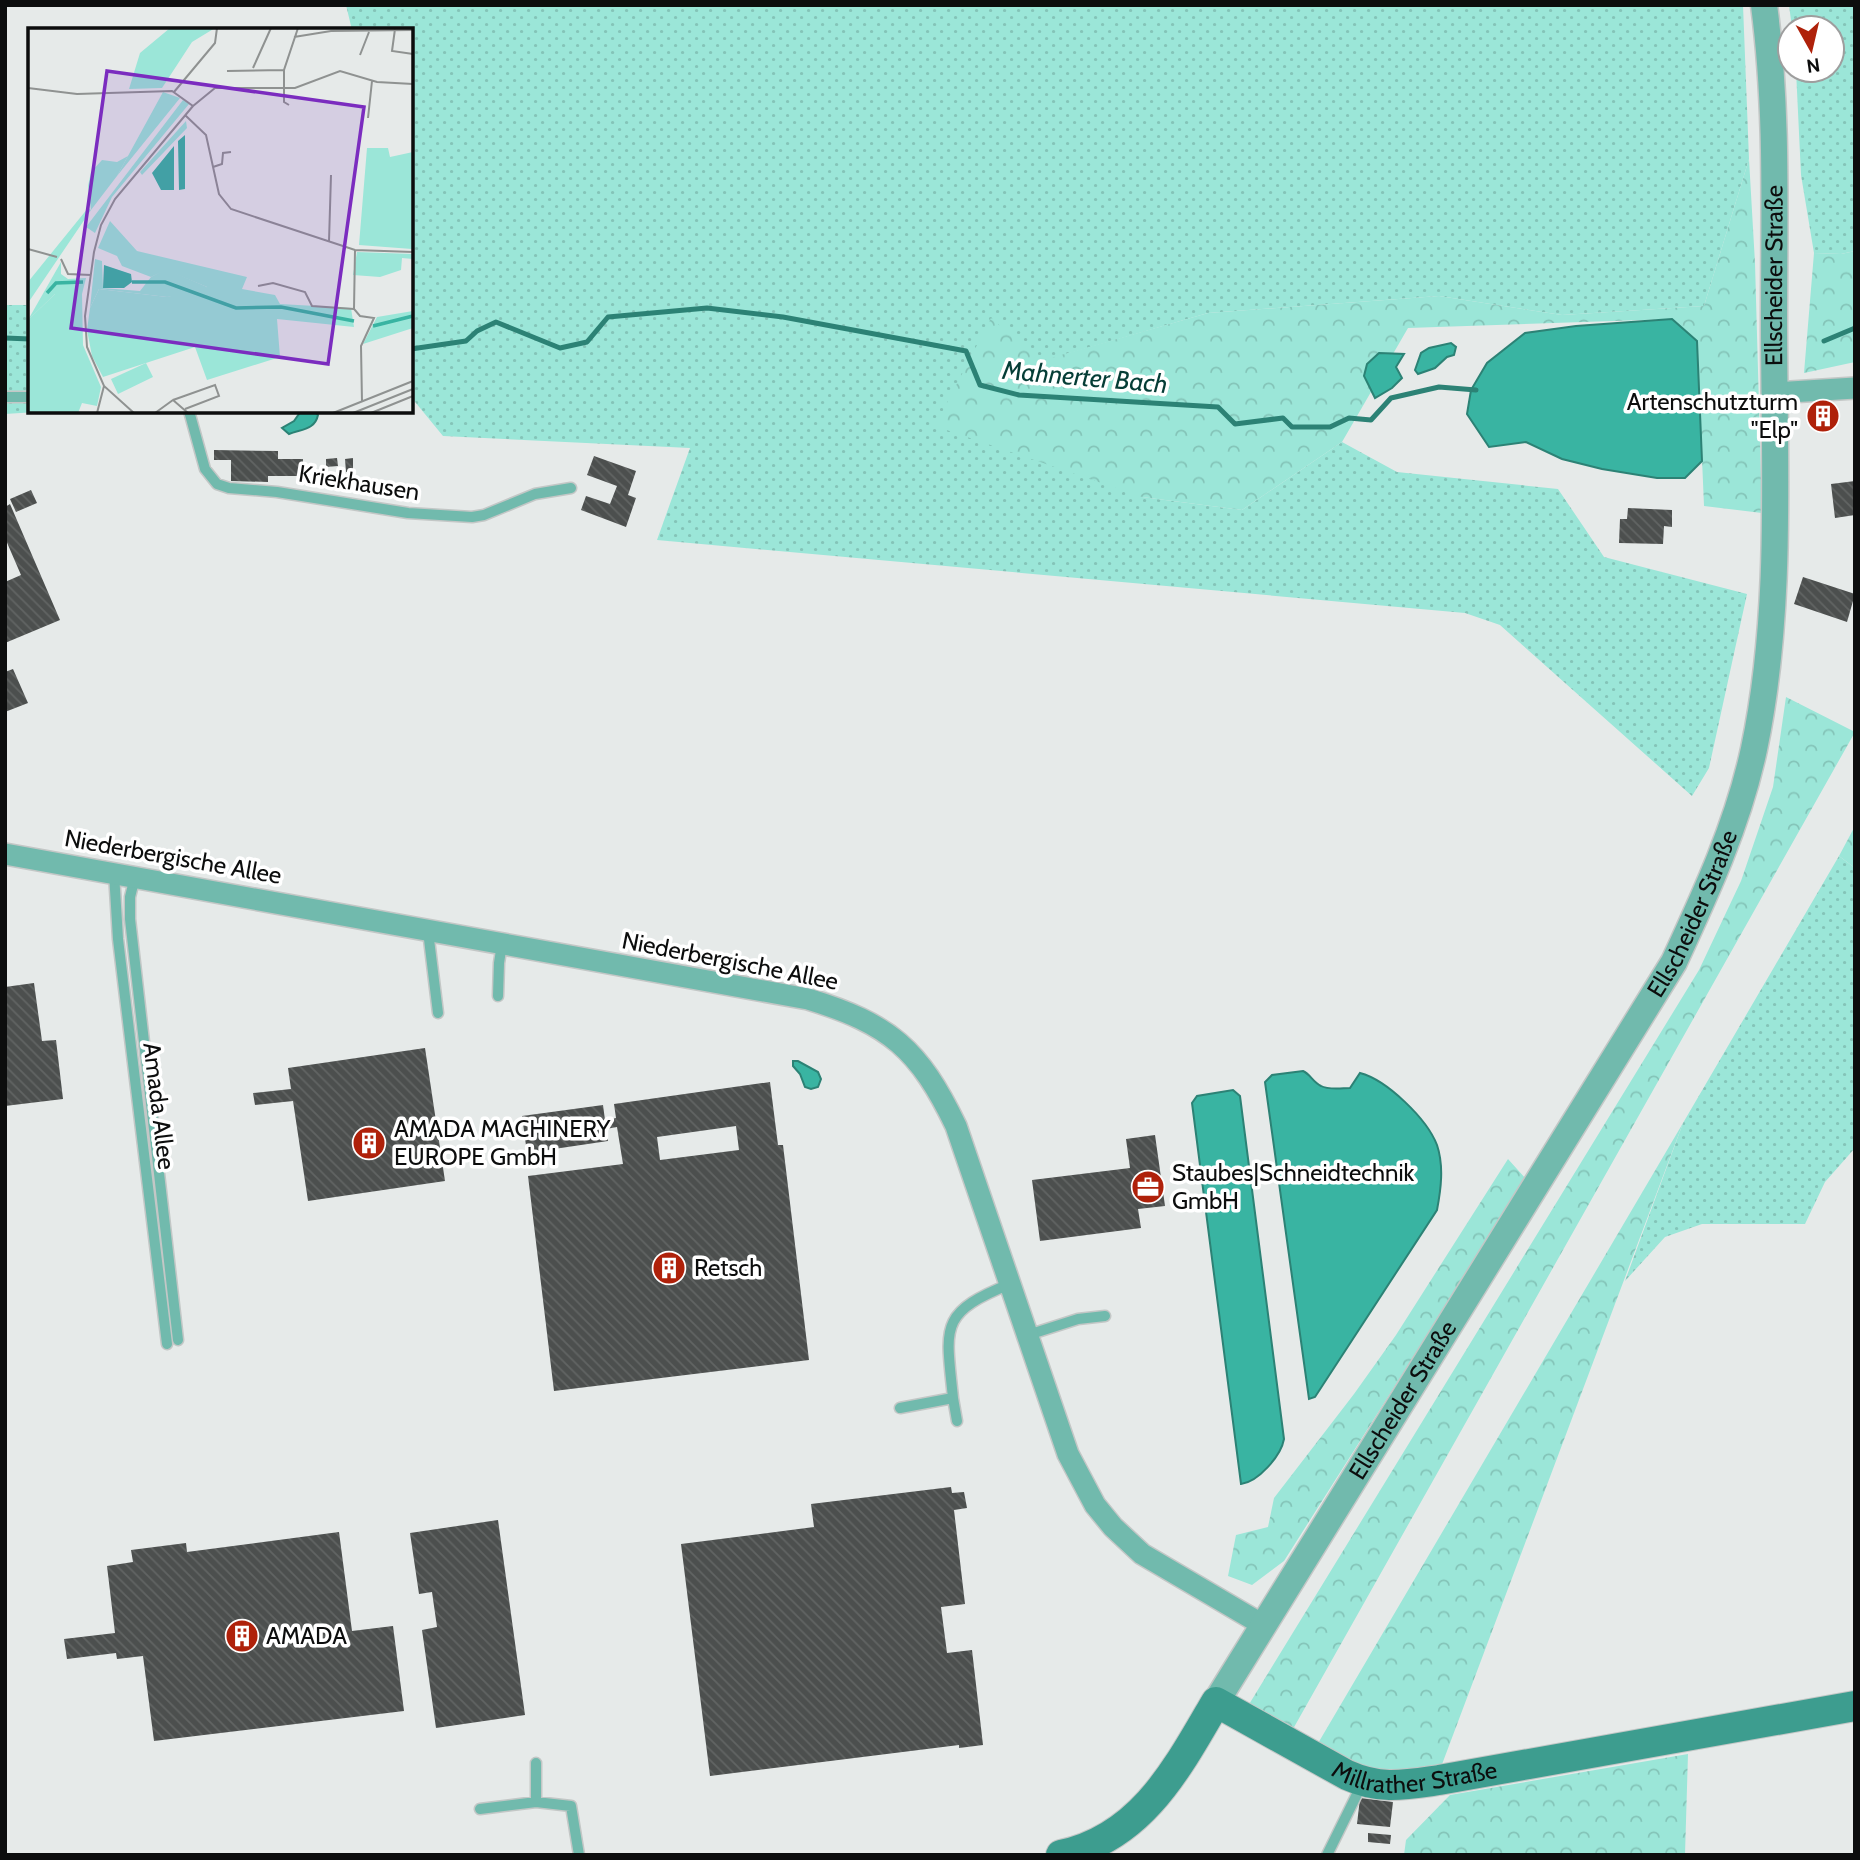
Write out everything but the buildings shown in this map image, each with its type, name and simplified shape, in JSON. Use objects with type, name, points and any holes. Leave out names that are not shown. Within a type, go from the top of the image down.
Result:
[{"type":"main road","name":"Millrather Straße","points":[[1216,1702],[1355,1779],[1382,1786],[1418,1783],[1855,1706]]},
{"type":"main road","points":[[1061,1855],[1076,1852],[1109,1838],[1145,1810],[1173,1775],[1216,1702]]},
{"type":"street","name":"Ellscheider Straße","points":[[1216,1702],[1620,1052],[1674,962],[1716,872],[1752,756],[1768,660],[1773,563],[1774,96],[1764,5]]},
{"type":"street","points":[[1774,393],[1855,388]]},
{"type":"street","name":"Niederbergische Allee","points":[[5,854],[808,999],[857,1016],[889,1034],[920,1063],[947,1106],[964,1147],[1068,1454],[1096,1505],[1113,1527],[1142,1554],[1263,1625]]},
{"type":"lane","points":[[5,397],[28,397]]},
{"type":"lane","name":"Kriekhausen","points":[[190,413],[205,470],[216,484],[229,488],[277,492],[396,512],[472,517],[552,489],[571,488]]},
{"type":"lane","name":"Amada Allee","points":[[124,875],[130,897],[130,919],[178,1340]]},
{"type":"lane","name":"Amada Allee","points":[[124,875],[118,939],[167,1344]]},
{"type":"lane","points":[[428,930],[438,1013]]},
{"type":"lane","points":[[498,996],[502,944]]},
{"type":"lane","points":[[957,1421],[948,1334],[953,1319],[966,1304],[1010,1284]]},
{"type":"lane","points":[[1028,1335],[1078,1319],[1105,1315]]},
{"type":"lane","points":[[900,1408],[953,1398]]},
{"type":"lane","points":[[536,1763],[536,1802]]},
{"type":"lane","points":[[1327,1855],[1355,1779]]},
{"type":"lane","points":[[480,1809],[536,1802],[571,1806],[579,1855]]},
{"type":"green space","points":[[346,5],[1743,5],[1749,159],[1704,306],[1562,315],[1439,296],[1208,313],[1039,362],[1142,497],[1242,510],[1342,442],[1397,472],[1558,489],[1604,557],[1747,594],[1709,768],[1692,796],[1500,625],[1465,613],[657,540],[690,448],[443,436],[413,399],[413,28],[352,28]]},
{"type":"green space","points":[[1789,5],[1855,5],[1855,251],[1841,254],[1814,253],[1801,175],[1797,84],[1846,84],[1846,14],[1790,14]]},
{"type":"green space","points":[[1749,159],[1755,263],[1762,513],[1704,506],[1697,341],[1672,319],[1408,328],[1342,442],[1242,510],[1142,497],[935,426],[991,318],[1040,361],[1208,313],[1439,296],[1562,315],[1704,306]]},
{"type":"green space","points":[[1855,251],[1855,362],[1804,373],[1814,253],[1841,254]]},
{"type":"green space","points":[[5,305],[28,305],[28,413],[5,414]]},
{"type":"green space","points":[[1786,697],[1855,732],[1293,1729],[1248,1706],[1699,970],[1741,881],[1773,787]]},
{"type":"green space","points":[[1855,826],[1855,868],[1839,856]]},
{"type":"green space","points":[[1839,856],[1855,868],[1855,1148],[1825,1182],[1805,1224],[1702,1224],[1665,1237],[1625,1281],[1683,1123]]},
{"type":"green space","points":[[1683,1123],[1441,1767],[1386,1776],[1317,1745]]},
{"type":"green space","points":[[1508,1159],[1526,1179],[1284,1561],[1252,1585],[1228,1576],[1236,1535],[1268,1527],[1274,1498],[1396,1335]]},
{"type":"green space","points":[[1688,1754],[1685,1855],[1404,1855],[1406,1840],[1450,1795]]},
{"type":"shaded area","points":[[1672,319],[1697,341],[1702,461],[1685,478],[1657,478],[1602,469],[1562,459],[1526,442],[1489,447],[1467,414],[1471,390],[1487,363],[1525,333],[1576,326]]},
{"type":"shaded area","points":[[1451,343],[1456,347],[1454,355],[1447,357],[1435,368],[1418,374],[1415,370],[1421,353],[1429,348]]},
{"type":"shaded area","points":[[1379,353],[1404,354],[1396,367],[1402,378],[1375,398],[1364,376],[1367,364]]},
{"type":"shaded area","points":[[300,413],[318,415],[314,424],[289,434],[282,428],[294,421]]},
{"type":"shaded area","points":[[793,1061],[818,1072],[821,1079],[818,1087],[805,1087]]},
{"type":"shaded area","points":[[1303,1071],[1327,1088],[1350,1088],[1360,1073],[1394,1092],[1432,1135],[1437,1145],[1441,1169],[1437,1210],[1315,1397],[1309,1399],[1265,1082],[1272,1075]]},
{"type":"shaded area","points":[[1233,1090],[1240,1096],[1284,1439],[1268,1467],[1254,1479],[1241,1484],[1192,1103],[1197,1096]]},
{"type":"waterway","name":"Mahnerter Bach","points":[[413,349],[466,341],[477,331],[496,322],[560,348],[587,342],[608,317],[707,308],[783,317],[966,351],[980,385],[1019,395],[1218,407],[1235,424],[1283,418],[1292,427],[1330,427],[1349,418],[1371,420],[1391,398],[1439,387],[1476,390]]},
{"type":"waterway","name":"Mahnerter Bach","points":[[1824,341],[1855,328]]},
{"type":"waterway","name":"Mahnerter Bach","points":[[5,338],[28,339]]},
{"type":"place","name":"Artenschutzturm \"Elp\"","points":[[1823,416]]},
{"type":"place","name":"AMADA MACHINERY EUROPE GmbH","points":[[369,1143]]},
{"type":"place","name":"Staubes|Schneidtechnik GmbH","points":[[1148,1187]]},
{"type":"place","name":"Retsch","points":[[669,1268]]},
{"type":"place","name":"AMADA","points":[[242,1636]]}]
